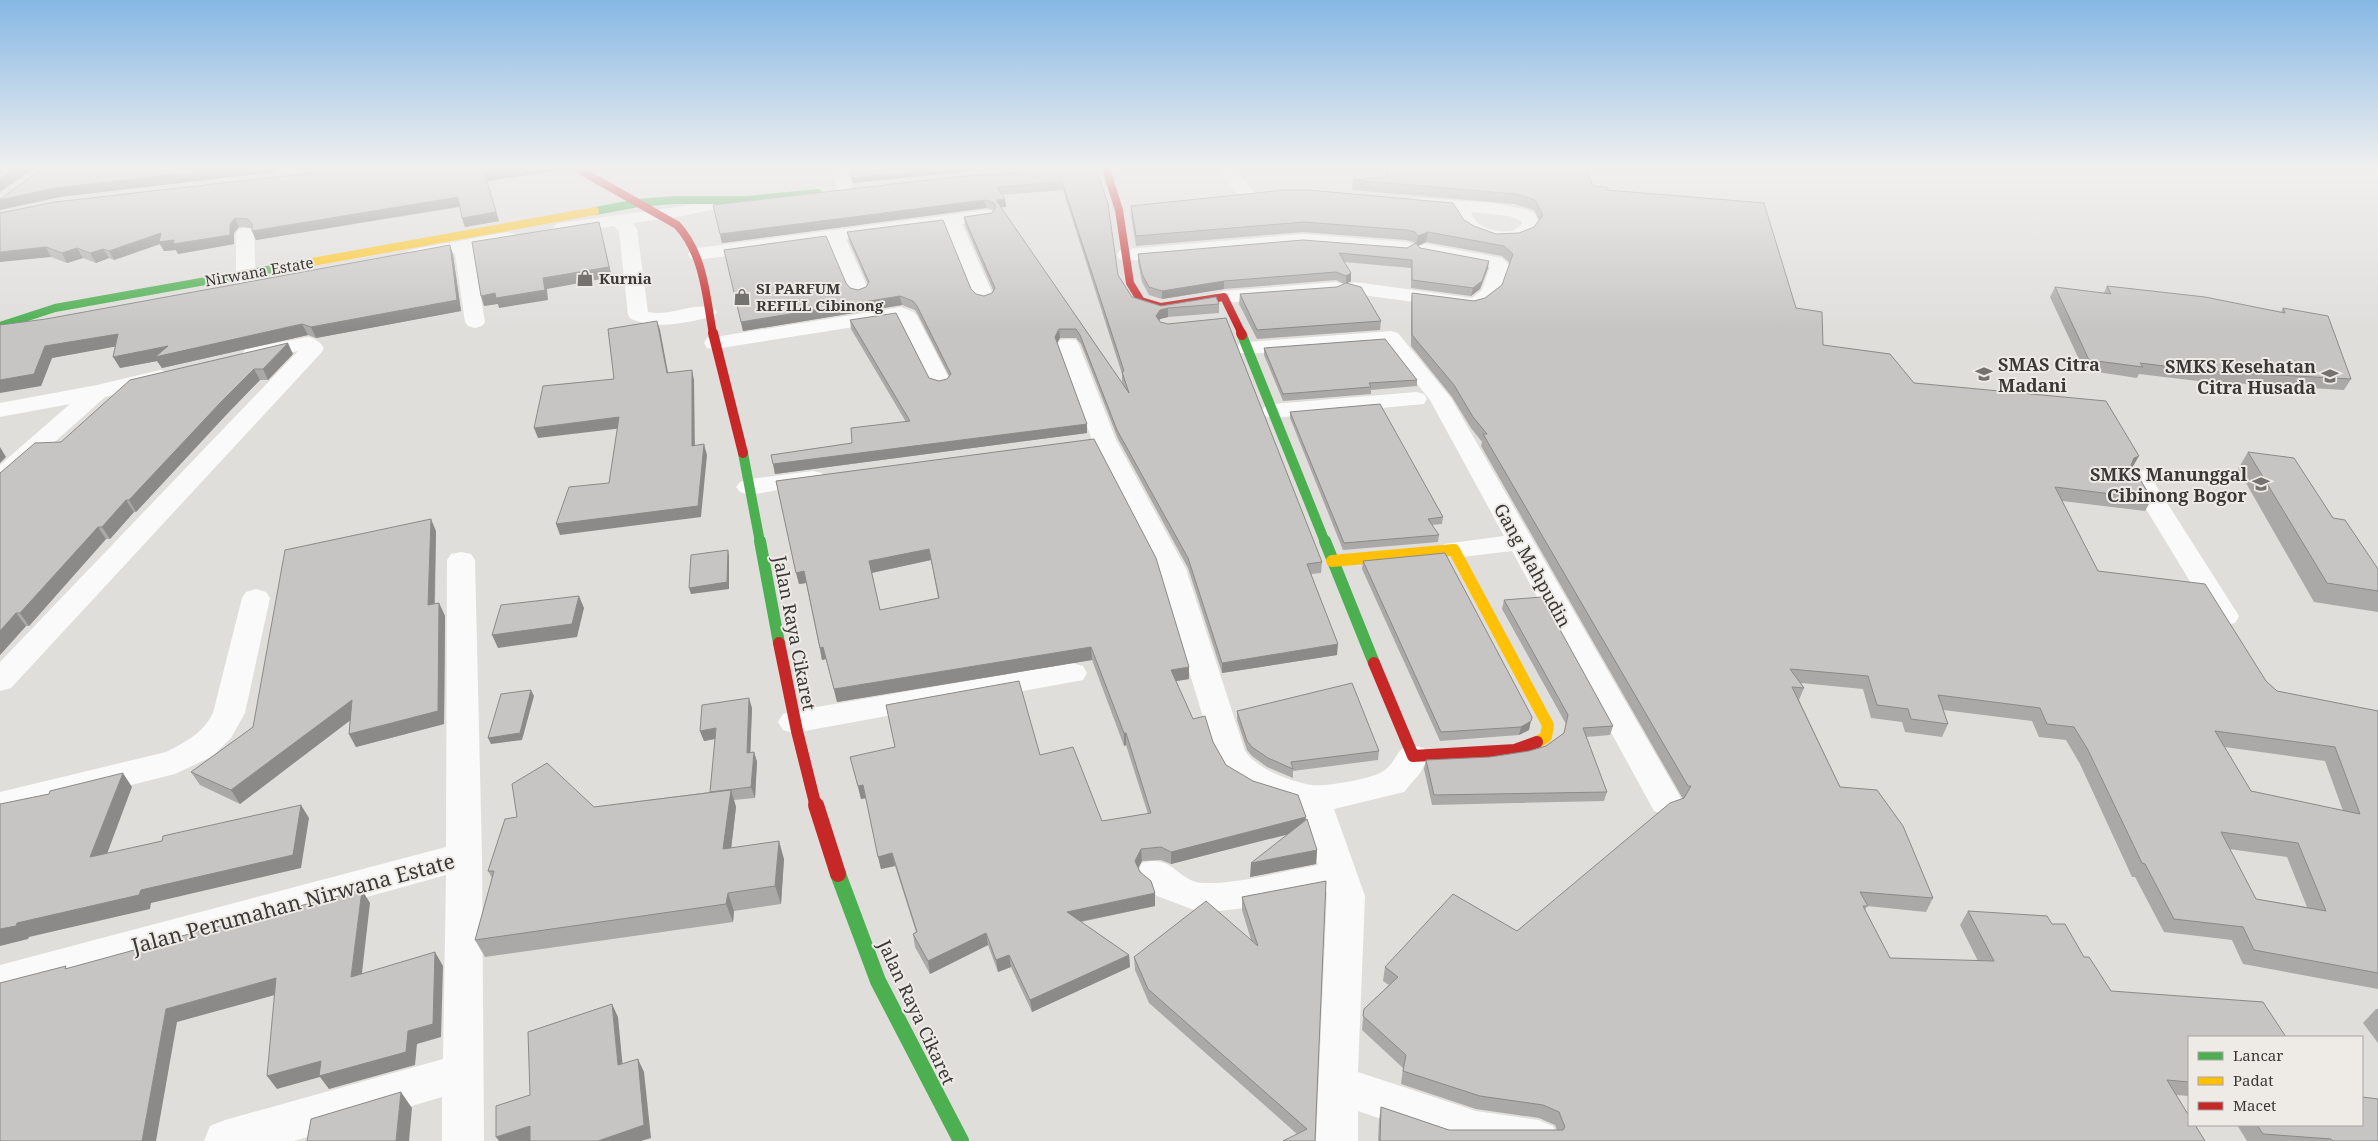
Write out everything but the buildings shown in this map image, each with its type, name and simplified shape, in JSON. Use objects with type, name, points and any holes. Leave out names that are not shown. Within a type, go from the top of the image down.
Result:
[{"type":"street","name":"Nirwana Estate","points":[[0,329],[52,322],[246,280],[540,222]]},
{"type":"street","name":"Nirwana Estate","points":[[0,326],[55,308],[462,246],[598,222]]},
{"type":"street","points":[[621,222],[628,229],[638,315],[644,318],[663,318],[707,312]]},
{"type":"street","name":"Jalan Raya Cikaret","points":[[672,222],[688,237],[697,254],[707,312],[738,428],[794,722],[829,850],[878,981],[961,1141]]},
{"type":"street","points":[[697,254],[927,222]]},
{"type":"street","points":[[952,222],[984,297]]},
{"type":"street","points":[[1121,222],[1130,283],[1141,301],[1162,307],[1224,297],[1346,288],[1473,304],[1484,301],[1491,294],[1500,266],[1495,262],[1426,250]]},
{"type":"street","points":[[1466,222],[1483,234],[1518,236],[1529,228],[1531,222]]},
{"type":"street","points":[[245,233],[246,280]]},
{"type":"street","points":[[1479,258],[1483,234]]},
{"type":"street","points":[[835,235],[859,291]]},
{"type":"street","points":[[1126,255],[1303,240],[1406,248]]},
{"type":"street","points":[[462,246],[475,322]]},
{"type":"street","points":[[1224,297],[1224,321],[1248,348],[1332,561],[1413,756]]},
{"type":"street","points":[[715,343],[901,313],[907,316],[940,382]]},
{"type":"street","name":"Gang Mahpudin","points":[[1248,348],[1391,337],[1440,398],[1666,802]]},
{"type":"street","points":[[0,681],[313,348],[308,343],[300,344],[236,358]]},
{"type":"street","points":[[1068,345],[1095,441],[1172,569],[1230,753],[1239,767],[1265,783],[1312,798],[1328,798],[1392,783],[1408,765],[1413,756]]},
{"type":"street","points":[[0,410],[96,392],[180,372]]},
{"type":"street","points":[[0,478],[96,392]]},
{"type":"street","points":[[1273,411],[1416,399]]},
{"type":"street","points":[[750,487],[839,475]]},
{"type":"street","points":[[2138,476],[2237,636]]},
{"type":"street","points":[[1332,561],[1521,542]]},
{"type":"street","points":[[1413,756],[1515,750],[1530,746],[1546,737],[1548,725],[1454,550]]},
{"type":"street","points":[[461,560],[464,856]]},
{"type":"street","points":[[0,805],[175,762],[202,748],[220,730],[229,713],[256,598]]},
{"type":"street","points":[[794,722],[1037,677],[1072,673]]},
{"type":"street","points":[[1312,798],[1347,896],[1337,1141]]},
{"type":"street","name":"Jalan Perumahan Nirwana Estate","points":[[0,982],[464,856],[463,1141]]},
{"type":"street","points":[[1155,873],[1170,886],[1202,898],[1244,893],[1340,875]]},
{"type":"street","points":[[225,1141],[463,1072]]},
{"type":"street","points":[[1338,1085],[1476,1131],[1538,1141]]},
{"type":"traffic: fast","points":[[0,326],[55,308],[312,262]]},
{"type":"traffic: fast","points":[[1242,335],[1374,663]]},
{"type":"traffic: fast","points":[[743,453],[779,643]]},
{"type":"traffic: fast","points":[[838,874],[878,981],[961,1141]]},
{"type":"traffic: slow","points":[[312,262],[533,222]]},
{"type":"traffic: slow","points":[[1332,561],[1454,550],[1548,725],[1546,737],[1537,742]]},
{"type":"traffic: jam","points":[[672,222],[688,237],[697,254],[715,343],[743,453]]},
{"type":"traffic: jam","points":[[1121,222],[1130,283],[1141,301],[1161,307],[1224,297],[1242,335]]},
{"type":"traffic: jam","points":[[779,643],[811,789],[838,874]]},
{"type":"traffic: jam","points":[[1374,663],[1413,756],[1515,750],[1537,742]]},
{"type":"place","name":"Kurnia","points":[[585,278]]},
{"type":"place","name":"SI PARFUM REFILL Cibinong","points":[[742,297]]},
{"type":"place","name":"SMAS Citra Madani","points":[[1984,374]]},
{"type":"place","name":"SMKS Kesehatan Citra Husada","points":[[2330,376]]},
{"type":"place","name":"SMKS Manunggal Cibinong Bogor","points":[[2261,484]]}]
